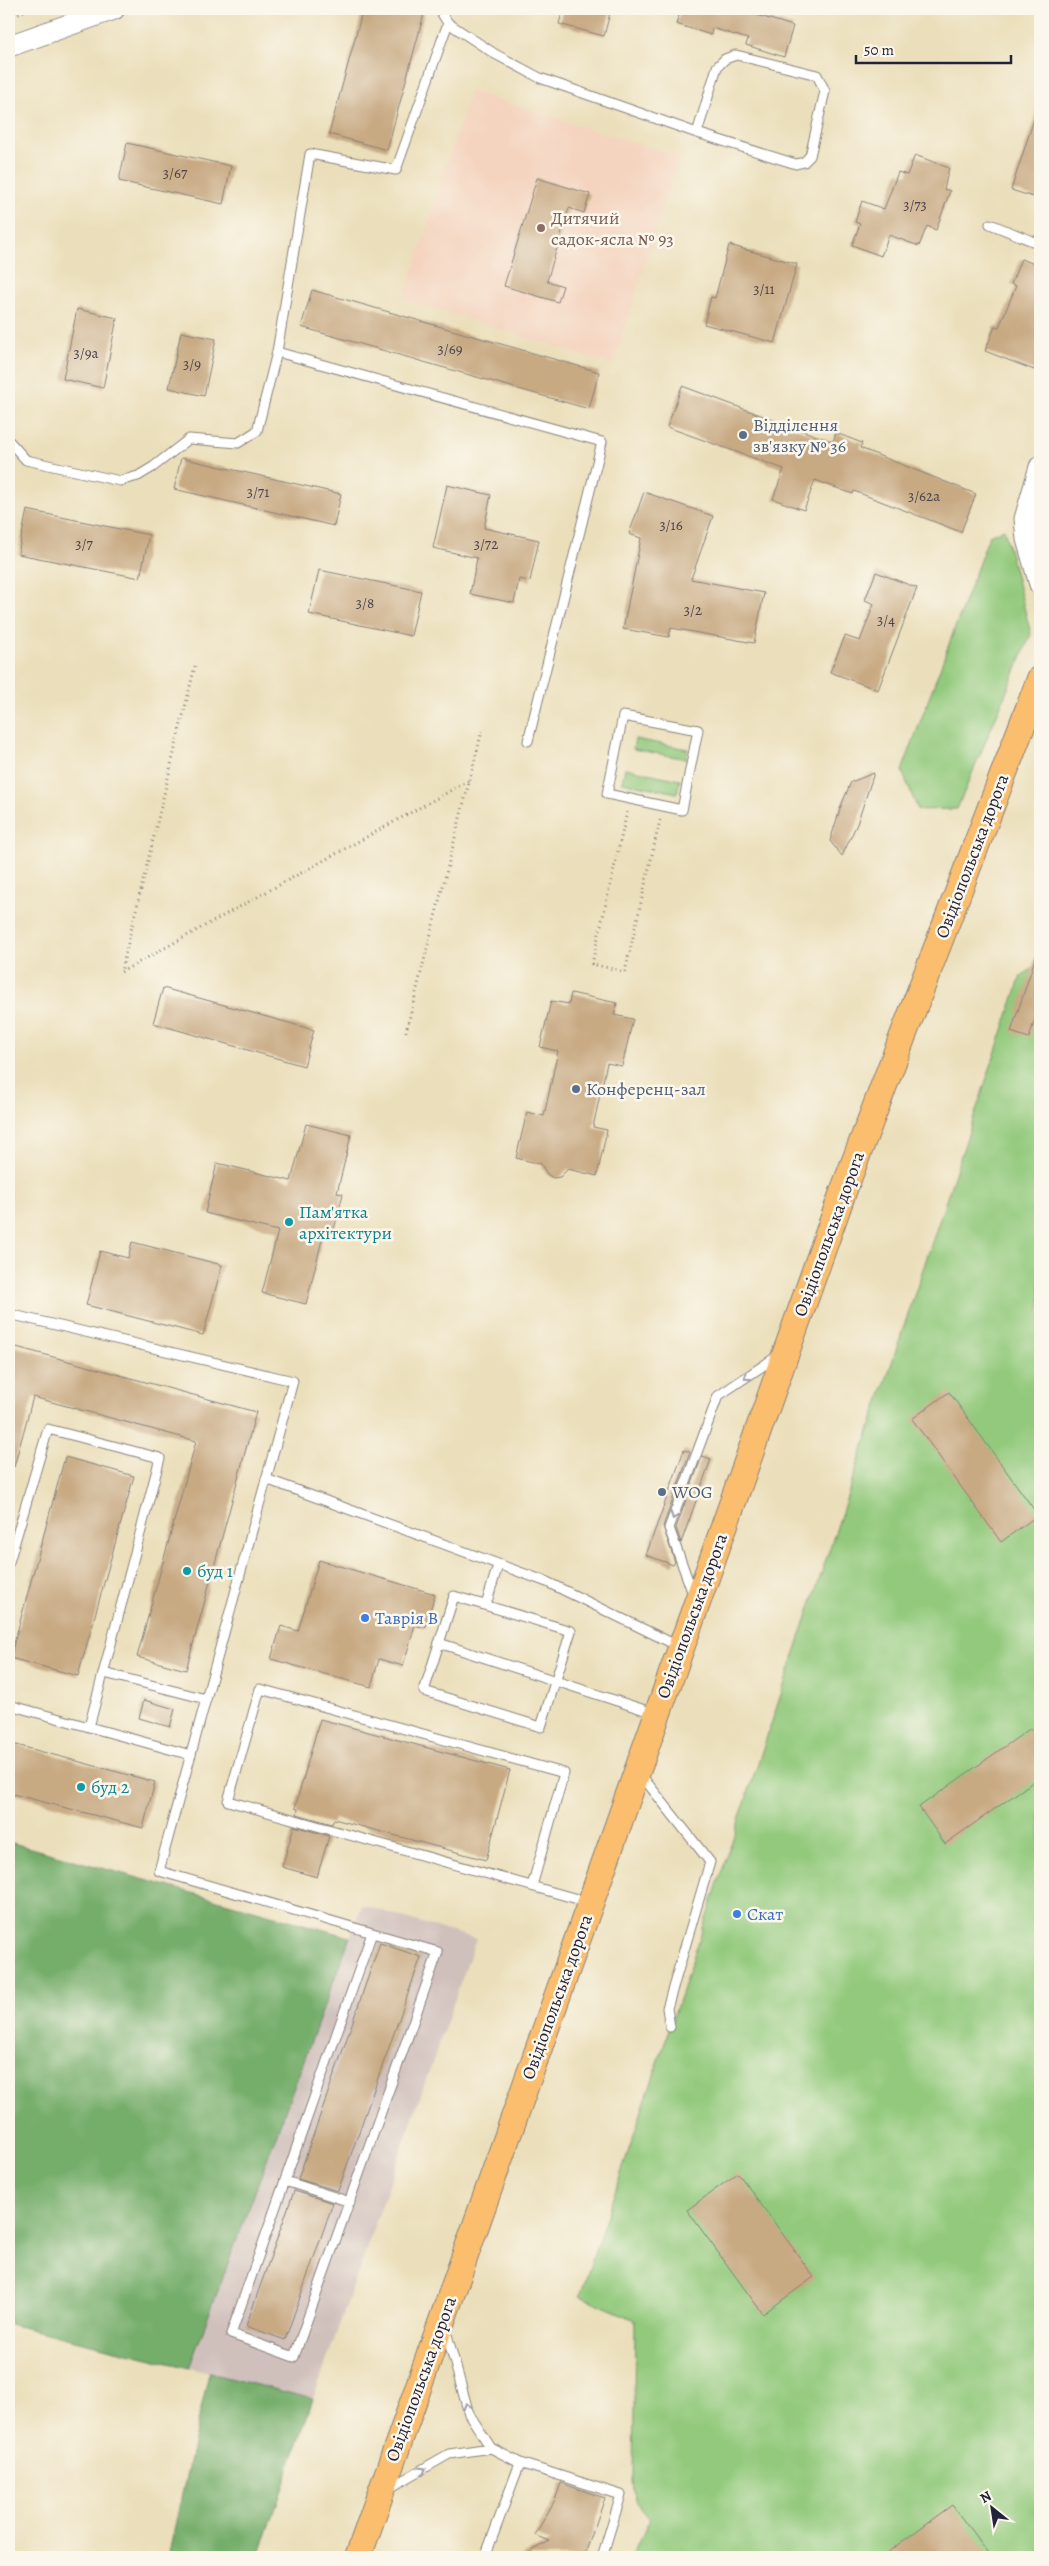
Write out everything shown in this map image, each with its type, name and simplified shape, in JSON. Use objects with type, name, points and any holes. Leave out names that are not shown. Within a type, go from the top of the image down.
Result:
[{"type":"main road","name":"Овідіопольська дорога","points":[[361,2555],[380,2494],[843,1192],[1040,679]]},
{"type":"street","points":[[9,46],[114,9]]},
{"type":"street","points":[[1040,467],[1029,502],[1025,529],[1040,584]]},
{"type":"street","points":[[1029,502],[1040,534]]},
{"type":"lane","points":[[439,9],[448,22],[495,54],[540,78],[697,133],[796,164],[804,162],[810,156],[825,91],[817,75],[736,55],[725,59],[717,67],[697,133]]},
{"type":"lane","points":[[9,441],[26,460],[120,481],[138,476],[153,467],[188,439],[238,443],[257,431],[277,352],[310,154],[396,170],[448,22]]},
{"type":"lane","points":[[990,224],[1040,244]]},
{"type":"lane","points":[[277,352],[602,442],[528,741]]},
{"type":"lane","points":[[623,716],[698,730],[682,810],[663,806],[606,794],[623,716]]},
{"type":"lane","points":[[9,1314],[293,1381],[160,1871],[438,1952],[294,2358],[231,2334],[372,1933]]},
{"type":"lane","points":[[696,1604],[669,1528],[718,1396],[787,1350]]},
{"type":"lane","points":[[9,1562],[48,1429],[160,1458],[89,1727]]},
{"type":"lane","points":[[266,1479],[547,1582],[681,1647]]},
{"type":"lane","points":[[486,1605],[498,1564]]},
{"type":"lane","points":[[454,1596],[486,1605],[571,1631],[541,1727],[424,1692],[454,1596]]},
{"type":"lane","points":[[439,1643],[657,1714]]},
{"type":"lane","points":[[104,1673],[206,1699]]},
{"type":"lane","points":[[532,1886],[564,1774],[260,1689],[228,1801],[532,1886],[590,1902]]},
{"type":"lane","points":[[9,1705],[191,1755]]},
{"type":"lane","points":[[638,1771],[710,1862],[667,2008],[670,2027]]},
{"type":"lane","points":[[285,2181],[350,2202]]},
{"type":"lane","points":[[442,2319],[469,2414],[491,2448],[520,2463],[621,2496],[602,2557]]},
{"type":"lane","points":[[380,2494],[449,2454],[491,2448]]},
{"type":"lane","points":[[485,2557],[520,2463]]},
{"type":"path","points":[[9,16],[29,9]]},
{"type":"path","points":[[195,666],[121,972],[470,780]]},
{"type":"path","points":[[406,1032],[482,731]]},
{"type":"path","points":[[630,799],[592,964],[625,972],[663,806]]},
{"type":"shaded area","name":"Дитячий садок-ясла № 93","points":[[470,91],[679,157],[613,365],[404,299]]},
{"type":"shaded area","points":[[362,1905],[476,1939],[313,2399],[189,2368]]},
{"type":"green space","points":[[1004,529],[1031,634],[957,809],[918,810],[902,771],[989,536]]},
{"type":"green space","points":[[635,739],[688,749],[686,759],[633,749]]},
{"type":"green space","points":[[625,768],[680,780],[677,793],[622,782]]},
{"type":"green space","points":[[1040,964],[1040,2557],[632,2557],[650,2519],[635,2501],[633,2481],[635,2320],[580,2296],[1021,976]]},
{"type":"green space","points":[[9,1842],[350,1937],[189,2368],[9,2324]]},
{"type":"green space","points":[[209,2373],[313,2399],[259,2557],[168,2557]]},
{"type":"building","points":[[363,9],[405,9],[424,14],[387,150],[329,134]]},
{"type":"building","points":[[563,9],[611,9],[604,36],[559,24]]},
{"type":"building","points":[[681,9],[737,9],[793,26],[784,57],[746,45],[748,39],[712,28],[711,35],[676,24]]},
{"type":"building","points":[[1037,110],[1040,110],[1040,199],[1011,190]]},
{"type":"building","points":[[127,143],[231,166],[223,204],[119,181]]},
{"type":"building","points":[[915,155],[949,168],[944,189],[950,191],[936,230],[927,226],[919,246],[889,235],[881,256],[852,245],[860,224],[855,222],[862,201],[884,209],[898,172],[907,175]]},
{"type":"building","points":[[537,178],[590,194],[584,213],[569,208],[547,281],[563,286],[558,302],[504,286]]},
{"type":"building","points":[[729,245],[797,264],[775,343],[704,324],[711,297],[715,298]]},
{"type":"building","points":[[1021,259],[1040,266],[1040,354],[1034,370],[985,351],[995,326],[999,327],[1016,286],[1011,284]]},
{"type":"building","points":[[312,290],[599,372],[589,409],[301,327]]},
{"type":"building","points":[[77,309],[117,318],[103,388],[63,379]]},
{"type":"building","points":[[181,332],[216,339],[204,396],[169,388]]},
{"type":"building","points":[[682,386],[833,442],[836,433],[862,443],[860,448],[976,494],[961,532],[854,491],[853,494],[815,480],[804,510],[773,499],[784,469],[667,427]]},
{"type":"building","points":[[181,458],[341,494],[334,526],[174,489]]},
{"type":"building","points":[[447,485],[491,495],[484,528],[539,540],[530,581],[519,579],[514,603],[470,594],[477,558],[433,548]]},
{"type":"building","points":[[644,492],[713,516],[691,579],[764,593],[754,643],[671,628],[669,637],[623,629],[641,538],[629,534]]},
{"type":"building","points":[[27,510],[149,535],[140,578],[18,554]]},
{"type":"building","points":[[319,570],[421,591],[411,636],[309,614]]},
{"type":"building","points":[[876,572],[917,588],[878,690],[830,672],[845,636],[860,641],[874,604],[865,600]]},
{"type":"building","points":[[874,773],[857,824],[842,856],[830,841],[841,806],[851,782]]},
{"type":"building","points":[[1037,953],[1040,953],[1040,1003],[1029,1038],[1011,1032]]},
{"type":"building","points":[[163,988],[314,1030],[304,1066],[153,1023]]},
{"type":"building","name":"Конференц-зал","points":[[571,993],[617,1003],[614,1015],[633,1019],[622,1066],[607,1063],[593,1127],[607,1130],[597,1176],[568,1169],[560,1177],[553,1178],[547,1174],[541,1164],[516,1158],[527,1112],[544,1116],[558,1051],[540,1047],[551,1001],[569,1004]]},
{"type":"building","name":"Пам'ятка архітектури","points":[[306,1124],[351,1135],[337,1193],[343,1194],[332,1238],[323,1236],[306,1304],[262,1293],[278,1231],[205,1213],[217,1163],[291,1181]]},
{"type":"building","points":[[132,1242],[222,1265],[203,1335],[86,1305],[100,1251],[128,1258]]},
{"type":"building","name":"буд 1","points":[[9,1345],[256,1412],[186,1670],[137,1657],[196,1441],[33,1397],[14,1467],[9,1466]]},
{"type":"building","points":[[949,1392],[1038,1515],[1001,1542],[912,1419]]},
{"type":"building","points":[[684,1450],[690,1452],[663,1526],[675,1562],[673,1565],[646,1555]]},
{"type":"building","points":[[702,1456],[711,1459],[681,1543],[676,1528]]},
{"type":"building","points":[[65,1457],[134,1476],[78,1676],[10,1658]]},
{"type":"building","name":"Таврія В","points":[[319,1560],[435,1594],[425,1628],[415,1625],[403,1666],[379,1659],[371,1687],[271,1659],[281,1626],[298,1631]]},
{"type":"building","points":[[144,1700],[175,1709],[170,1727],[139,1718]]},
{"type":"building","points":[[320,1719],[510,1770],[486,1860],[334,1819],[332,1824],[297,1814],[298,1809],[295,1808]]},
{"type":"building","points":[[1031,1728],[1040,1741],[1040,1777],[945,1844],[919,1807]]},
{"type":"building","name":"буд 2","points":[[9,1743],[155,1782],[143,1828],[9,1793]]},
{"type":"building","points":[[294,1826],[329,1836],[317,1877],[282,1867]]},
{"type":"building","points":[[380,1943],[421,1957],[338,2191],[298,2179]]},
{"type":"building","points":[[738,2173],[814,2277],[763,2314],[687,2210]]},
{"type":"building","points":[[294,2191],[333,2203],[285,2340],[246,2326]]},
{"type":"building","points":[[561,2483],[605,2498],[584,2557],[521,2557],[550,2541],[535,2535],[555,2500]]},
{"type":"building","points":[[952,2505],[991,2557],[881,2557]]},
{"type":"place","name":"Дитячий садок-ясла № 93","points":[[541,228]]},
{"type":"place","name":"Відділення зв'язку № 36","points":[[743,435]]},
{"type":"place","name":"Конференц-зал","points":[[576,1089]]},
{"type":"place","name":"Пам'ятка архітектури","points":[[289,1222]]},
{"type":"place","name":"WOG","points":[[662,1492]]},
{"type":"place","name":"буд 1","points":[[187,1571]]},
{"type":"place","name":"Таврія В","points":[[365,1618]]},
{"type":"place","name":"буд 2","points":[[81,1787]]},
{"type":"place","name":"Скат","points":[[737,1914]]}]
